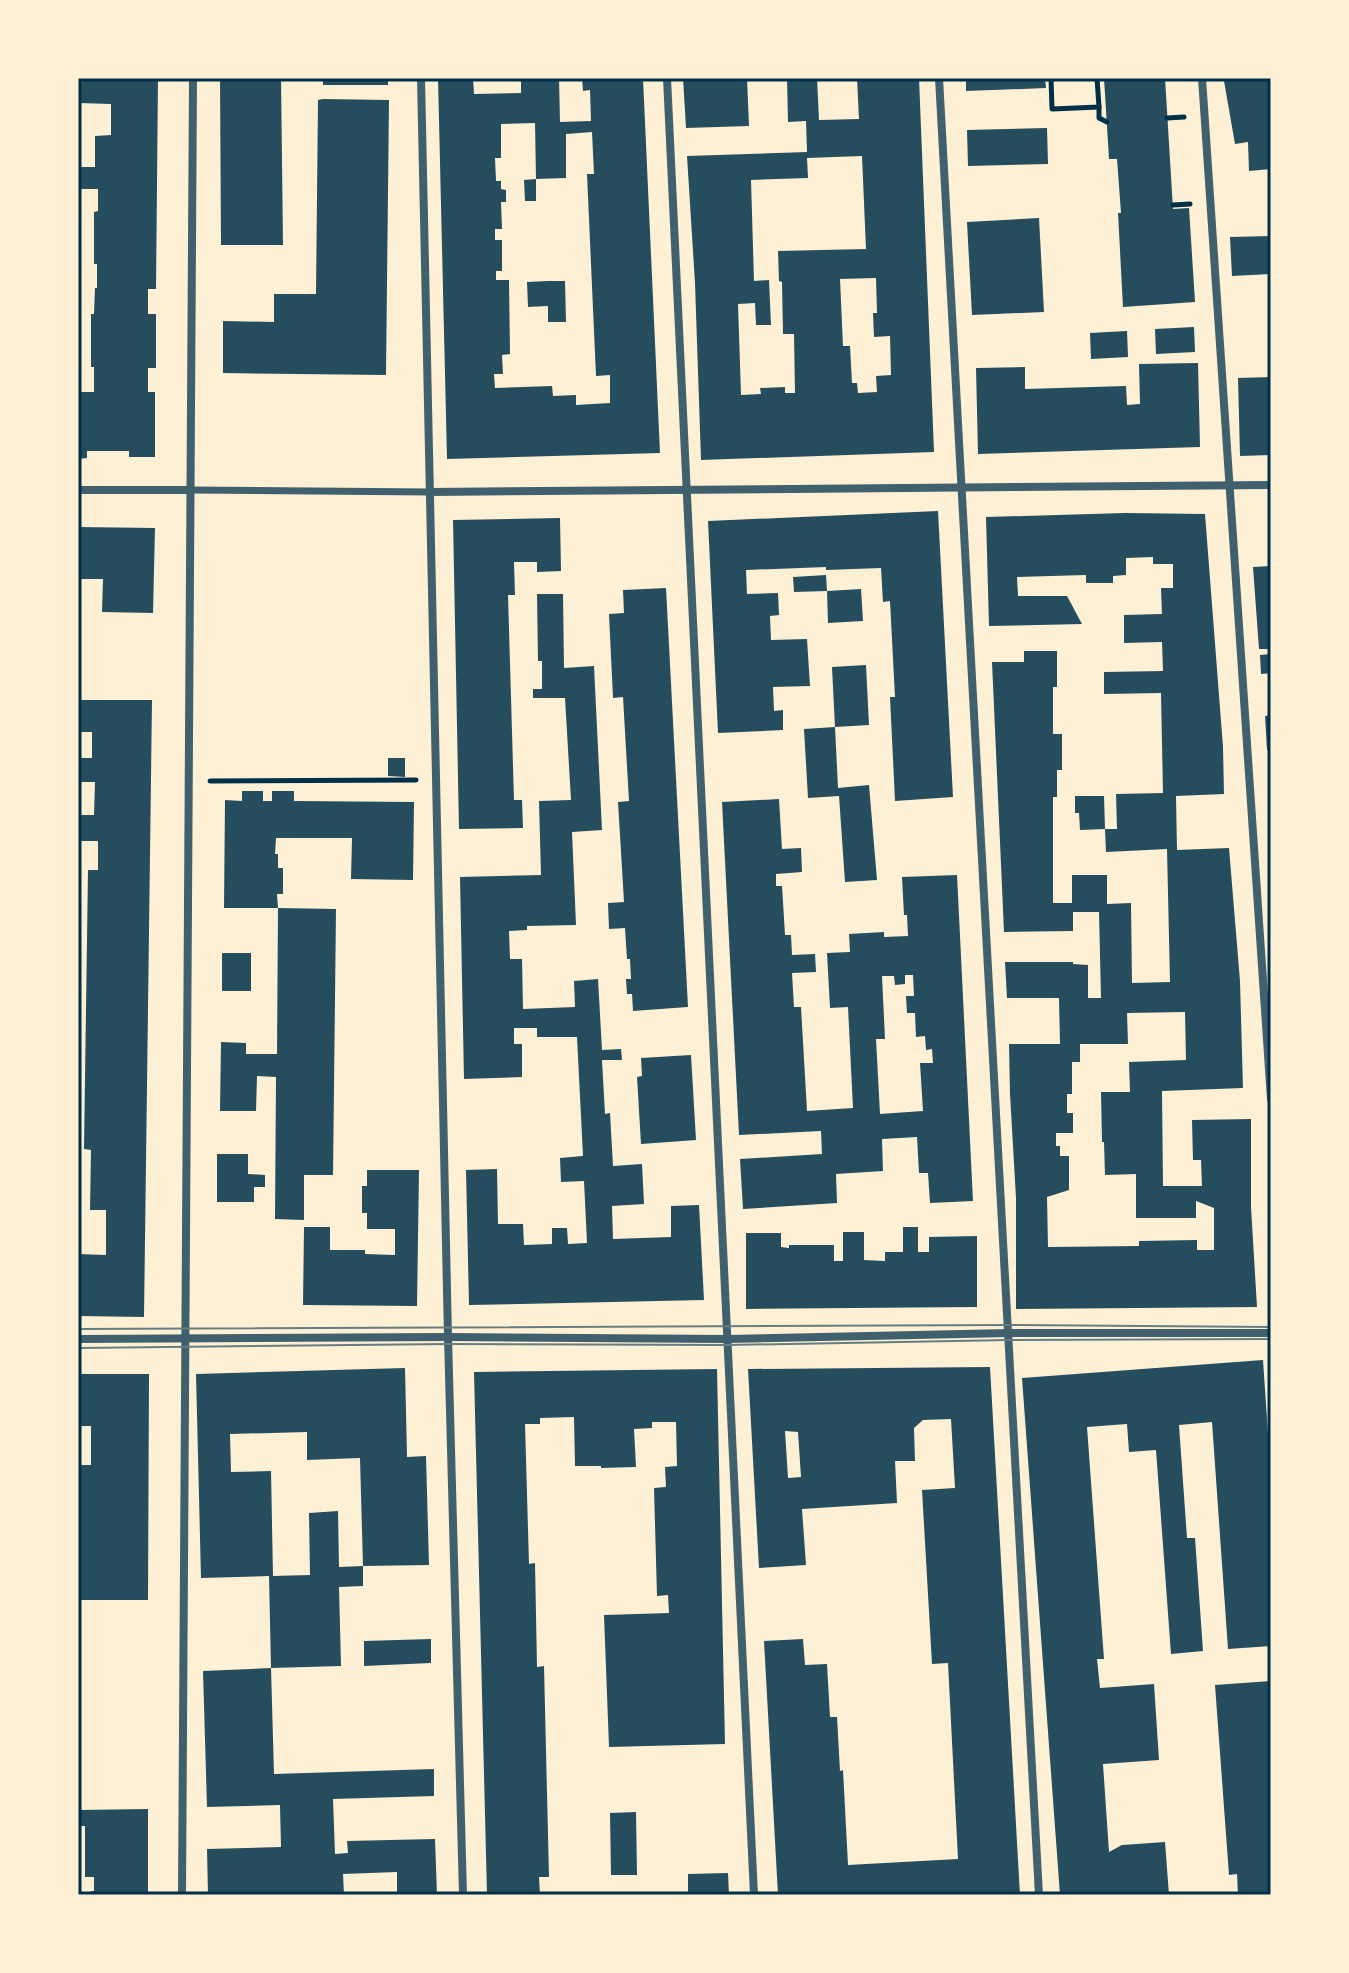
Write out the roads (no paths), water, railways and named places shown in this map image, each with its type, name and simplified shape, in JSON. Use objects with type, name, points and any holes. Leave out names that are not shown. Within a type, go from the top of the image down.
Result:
[{"type":"street","points":[[182,1895],[193,78]]},
{"type":"street","points":[[421,78],[463,1895]]},
{"type":"street","points":[[667,78],[754,1895]]},
{"type":"street","points":[[939,78],[1039,1895]]},
{"type":"street","points":[[1202,78],[1271,1099]]},
{"type":"street","points":[[78,490],[430,492],[1271,485]]},
{"type":"street","points":[[78,1339],[727,1339],[1009,1333],[1271,1333]]},
{"type":"tram line","points":[[78,1329],[1008,1325],[1271,1327]]},
{"type":"tram line","points":[[78,1348],[1271,1339]]}]
